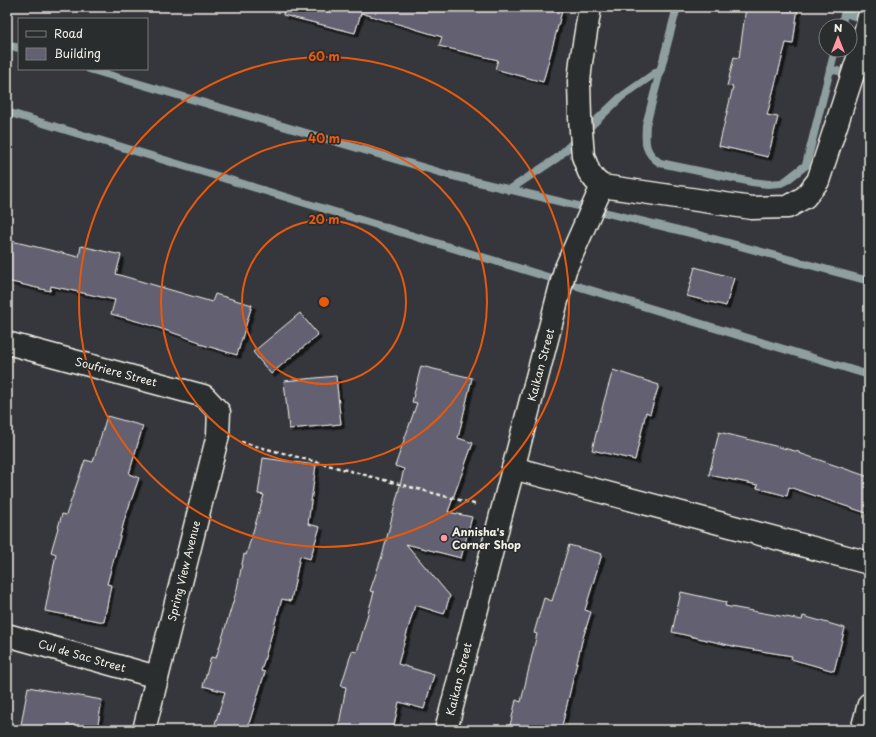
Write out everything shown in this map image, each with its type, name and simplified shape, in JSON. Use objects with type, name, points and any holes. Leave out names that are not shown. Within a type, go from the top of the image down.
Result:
[{"type":"street","points":[[590,7],[581,62],[580,118],[583,156],[589,172],[595,180],[602,186],[752,208],[788,207],[805,197],[818,181],[865,50],[869,17]]},
{"type":"street","name":"Kaikan Street","points":[[446,730],[513,468],[566,270],[602,186]]},
{"type":"street","name":"Soufriere Street","points":[[7,343],[204,396],[219,412]]},
{"type":"street","name":"Spring View Avenue","points":[[144,730],[218,435],[219,412]]},
{"type":"street","points":[[513,468],[869,563]]},
{"type":"street","name":"Cul de Sac Street","points":[[7,635],[157,677]]},
{"type":"street","points":[[862,730],[869,704]]},
{"type":"path","points":[[218,435],[502,511]]},
{"type":"building","points":[[284,7],[547,7],[562,11],[543,82],[495,69],[498,60],[439,46],[442,37],[361,13],[355,33],[283,15]]},
{"type":"building","points":[[746,7],[798,7],[793,44],[786,43],[767,115],[778,117],[768,157],[719,146],[733,87],[727,86],[734,57],[739,58]]},
{"type":"building","points":[[7,240],[79,257],[81,246],[121,255],[116,274],[212,302],[215,294],[252,305],[237,355],[200,344],[200,342],[147,324],[111,314],[115,300],[51,286],[50,291],[7,281]]},
{"type":"building","points":[[695,267],[734,278],[726,306],[687,296]]},
{"type":"building","points":[[300,313],[318,335],[271,374],[253,352]]},
{"type":"building","points":[[421,366],[472,378],[458,438],[473,443],[448,512],[472,517],[461,558],[406,544],[450,596],[444,614],[415,605],[398,664],[434,675],[424,709],[399,702],[393,730],[338,730],[346,687],[341,686],[352,651],[357,652],[374,592],[370,591],[383,553],[404,469],[395,466],[417,403],[412,402]]},
{"type":"building","points":[[613,370],[659,385],[650,414],[646,412],[635,460],[592,450]]},
{"type":"building","points":[[336,376],[341,424],[289,429],[284,381]]},
{"type":"building","points":[[107,416],[143,426],[129,474],[139,478],[125,518],[107,584],[111,585],[104,622],[45,611],[56,554],[51,552],[62,514],[66,515],[85,460],[93,462]]},
{"type":"building","points":[[719,432],[799,452],[869,477],[869,514],[789,487],[787,496],[757,488],[758,485],[709,475]]},
{"type":"building","points":[[263,458],[316,465],[308,524],[320,527],[310,559],[300,556],[291,601],[282,599],[261,671],[265,672],[247,730],[213,730],[225,692],[203,686],[211,657],[216,658],[237,589],[244,554],[246,555],[264,495],[258,494]]},
{"type":"building","points":[[569,545],[602,554],[585,610],[591,612],[582,641],[561,730],[509,730],[516,700],[521,702],[537,634],[534,633],[544,598],[552,601]]},
{"type":"building","points":[[681,592],[726,602],[725,606],[802,620],[803,616],[845,628],[834,671],[791,659],[792,656],[737,647],[672,632]]},
{"type":"building","points":[[28,687],[102,700],[97,730],[20,730]]},
{"type":"waterway","points":[[677,7],[646,125],[646,142],[648,151],[660,163],[752,182],[768,184],[781,183],[787,180],[806,165],[833,58]]},
{"type":"waterway","points":[[843,18],[846,7]]},
{"type":"waterway","points":[[845,13],[863,19]]},
{"type":"waterway","points":[[7,45],[18,48]]},
{"type":"waterway","points":[[509,190],[557,158],[621,97],[661,69]]},
{"type":"waterway","points":[[830,69],[869,79]]},
{"type":"waterway","points":[[92,70],[449,175],[703,236],[869,281]]},
{"type":"waterway","points":[[7,112],[869,375]]},
{"type":"place","name":"Annisha's Corner Shop","points":[[444,538]]}]
